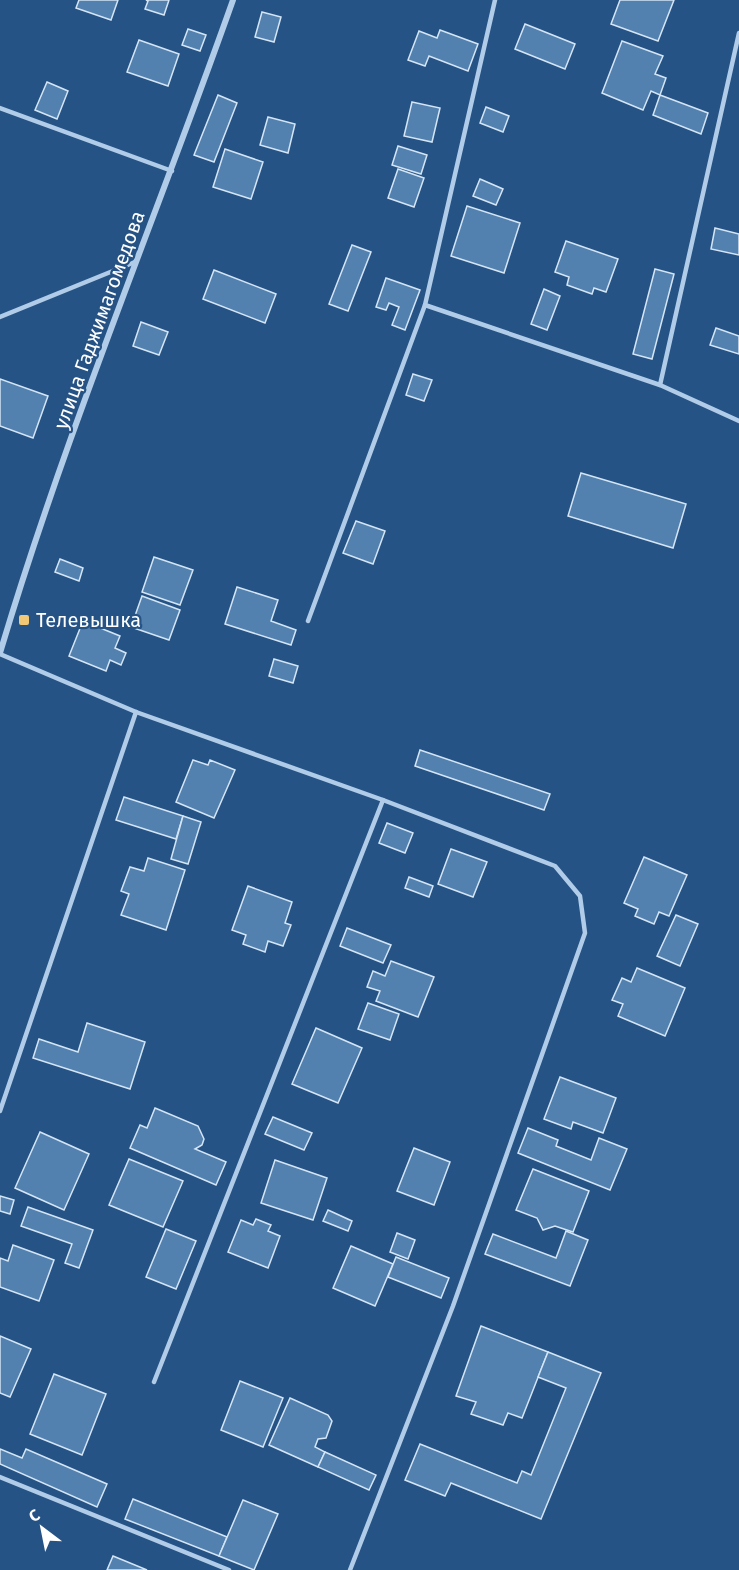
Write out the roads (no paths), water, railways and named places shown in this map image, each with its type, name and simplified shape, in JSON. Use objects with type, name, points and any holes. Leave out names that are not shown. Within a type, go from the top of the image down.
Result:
[{"type":"street","name":"улица Гаджимагомедова","points":[[0,653],[135,262],[172,171],[233,0]]},
{"type":"lane","points":[[308,621],[425,305],[495,0]]},
{"type":"lane","points":[[660,385],[739,33]]},
{"type":"lane","points":[[0,108],[172,171]]},
{"type":"lane","points":[[0,317],[135,262]]},
{"type":"lane","points":[[425,305],[660,385],[739,421]]},
{"type":"lane","points":[[0,653],[136,712],[383,800],[555,866],[580,896],[585,933],[453,1306],[350,1570]]},
{"type":"lane","points":[[0,1111],[136,712]]},
{"type":"lane","points":[[154,1382],[383,800]]},
{"type":"lane","points":[[0,1477],[229,1570]]},
{"type":"place","name":"Телевышка","points":[[24,620]]}]
